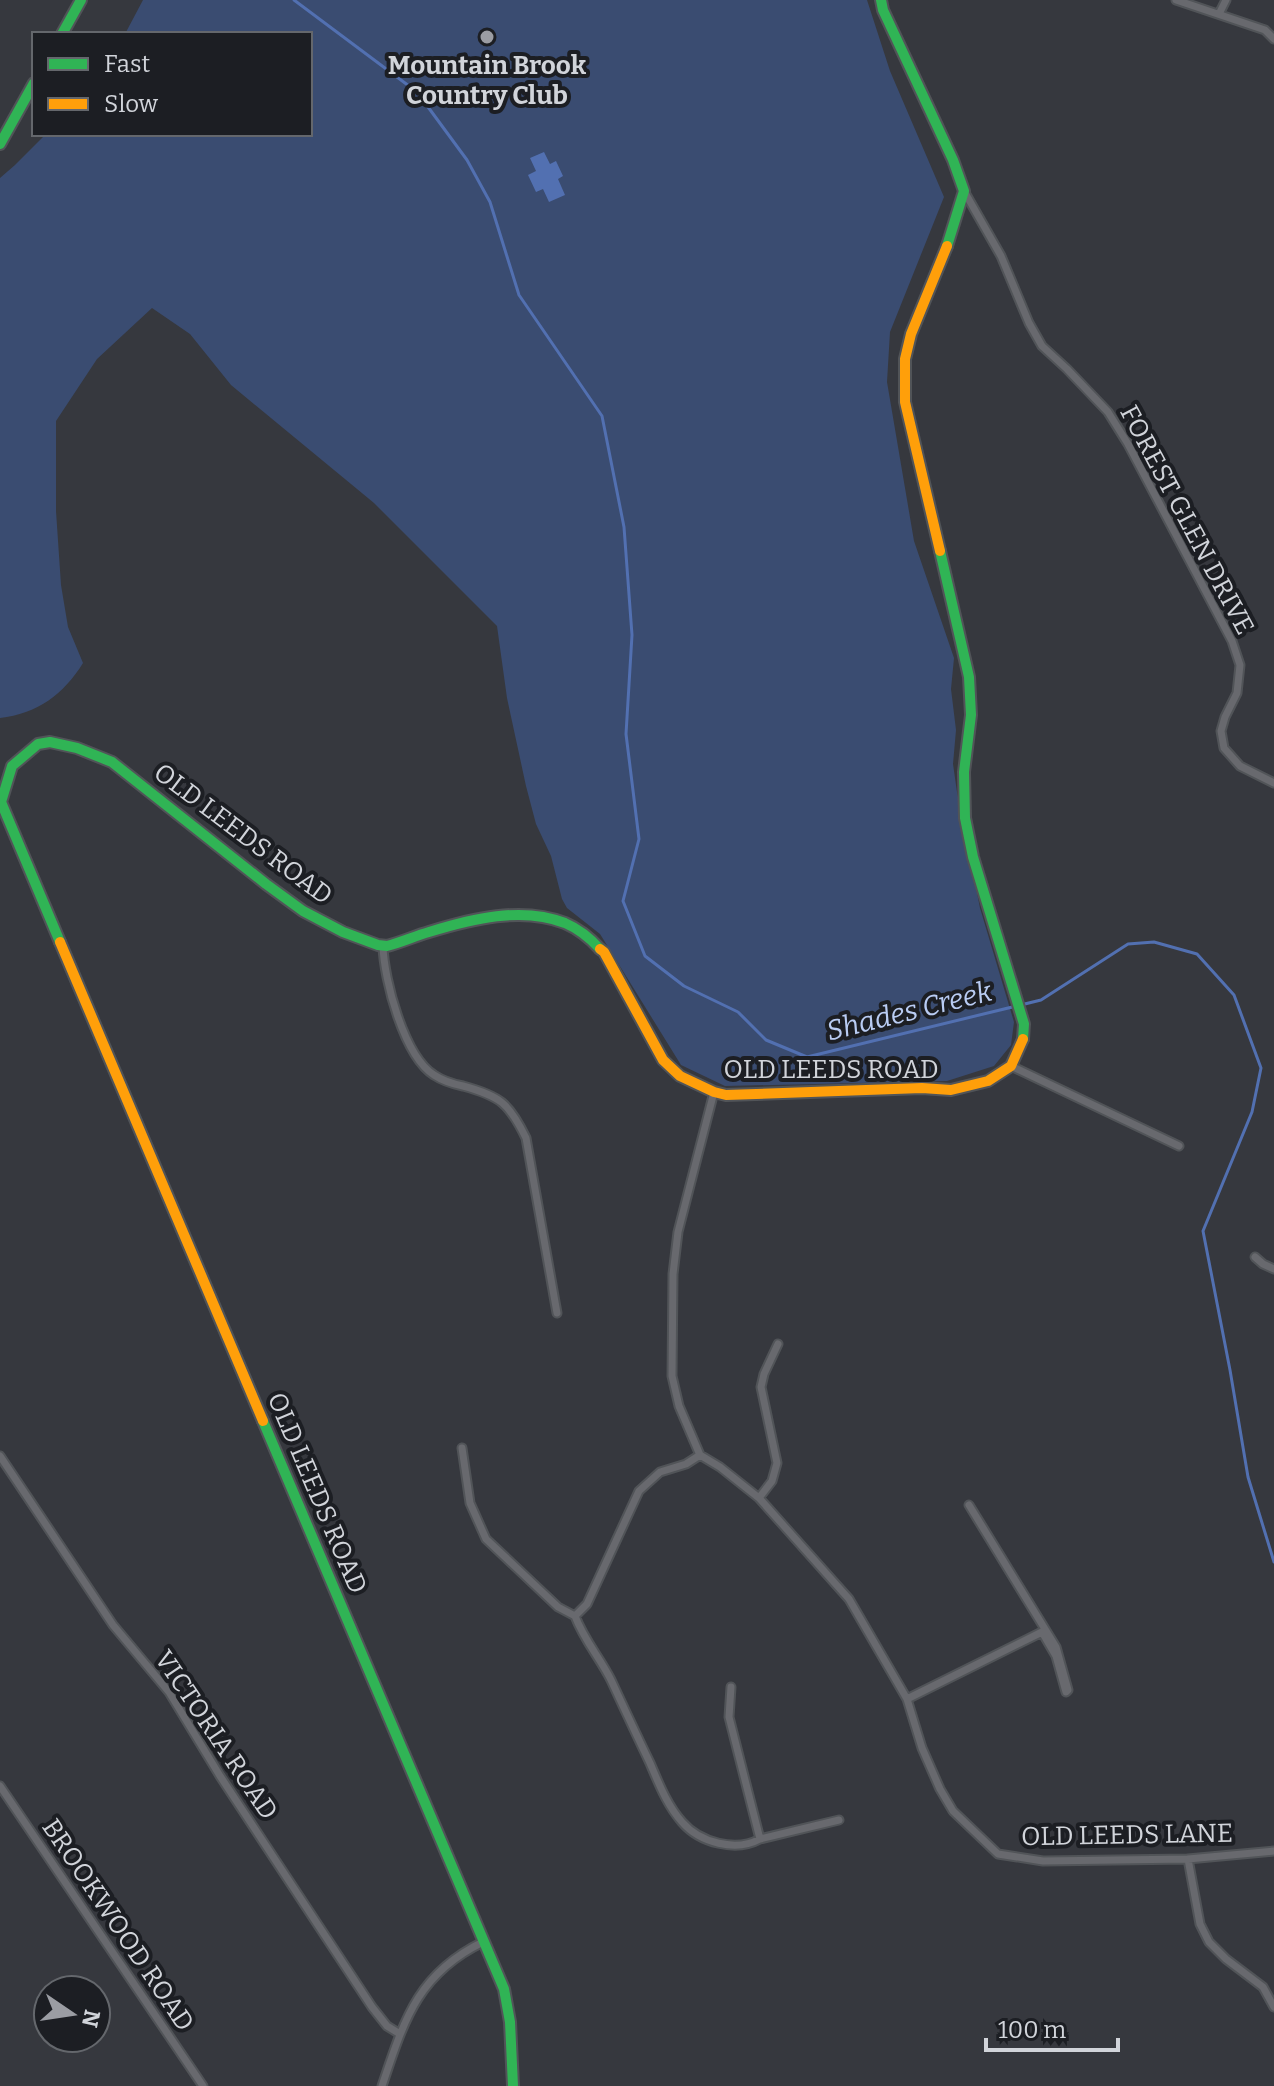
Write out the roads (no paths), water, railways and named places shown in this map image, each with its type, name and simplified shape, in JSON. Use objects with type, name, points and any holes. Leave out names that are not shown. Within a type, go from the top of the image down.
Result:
[{"type":"main road","points":[[63,32],[81,0]]},
{"type":"main road","points":[[881,0],[964,191],[944,257],[911,334],[905,359],[905,402],[969,677],[971,715],[964,772],[965,818],[973,857],[1024,1024],[1023,1038],[1011,1066]]},
{"type":"main road","points":[[0,144],[32,87]]},
{"type":"main road","name":"OLD LEEDS ROAD","points":[[513,2086],[510,2022],[504,1989],[1,802],[12,766],[38,744],[50,742],[77,748],[112,762],[301,911],[344,934],[383,946],[502,916],[532,915],[558,919],[577,928],[604,952],[663,1060],[680,1076],[714,1092],[726,1095],[922,1088],[951,1090],[988,1081],[1011,1066]]},
{"type":"street","points":[[1176,0],[1265,30],[1274,39]]},
{"type":"street","points":[[1219,14],[1226,0]]},
{"type":"street","name":"FOREST GLEN DRIVE","points":[[964,191],[1001,256],[1042,346],[1108,412],[1134,454],[1225,627],[1240,665],[1237,693],[1221,731],[1224,748],[1240,766],[1274,783]]},
{"type":"street","points":[[383,946],[383,964],[405,1040],[419,1061],[432,1074],[448,1082],[490,1094],[514,1113],[526,1138],[557,1313]]},
{"type":"street","points":[[1011,1066],[1179,1146]]},
{"type":"street","points":[[575,1616],[587,1604],[639,1491],[660,1472],[686,1464],[700,1455],[679,1406],[672,1376],[673,1274],[678,1232],[714,1092]]},
{"type":"street","points":[[1255,1257],[1274,1269]]},
{"type":"street","points":[[759,1498],[772,1481],[777,1463],[761,1387],[778,1344]]},
{"type":"street","points":[[462,1448],[470,1503],[486,1539],[558,1607],[575,1616],[581,1633],[608,1674],[669,1805],[684,1825],[710,1841],[737,1846],[839,1820]]},
{"type":"street","name":"OLD LEEDS LANE","points":[[700,1455],[759,1498],[849,1599],[907,1699],[922,1748],[940,1789],[958,1817],[998,1854],[1043,1861],[1188,1859],[1274,1851]]},
{"type":"street","name":"VICTORIA ROAD","points":[[0,1456],[113,1625],[169,1692],[220,1776],[372,2007],[387,2026],[400,2034]]},
{"type":"street","points":[[907,1699],[1042,1632],[1056,1656],[1066,1692],[1068,1690],[1056,1647],[969,1505]]},
{"type":"street","points":[[731,1687],[729,1717],[760,1839]]},
{"type":"street","name":"BROOKWOOD ROAD","points":[[0,1786],[203,2086]]},
{"type":"street","points":[[1188,1859],[1200,1924],[1209,1942],[1263,1987],[1274,2007]]},
{"type":"street","points":[[382,2086],[400,2034],[420,1993],[461,1952],[483,1942]]},
{"type":"waterway","name":"Shades Creek","points":[[294,0],[417,92],[467,160],[490,202],[519,295],[602,416],[624,527],[632,635],[626,734],[639,839],[623,901],[645,956],[684,986],[738,1012],[766,1040],[807,1057],[1041,1000],[1128,944],[1154,942],[1197,954],[1234,995],[1261,1068],[1252,1112],[1203,1231],[1248,1477],[1274,1562]]},
{"type":"place","name":"Mountain Brook Country Club","points":[[487,37]]}]
